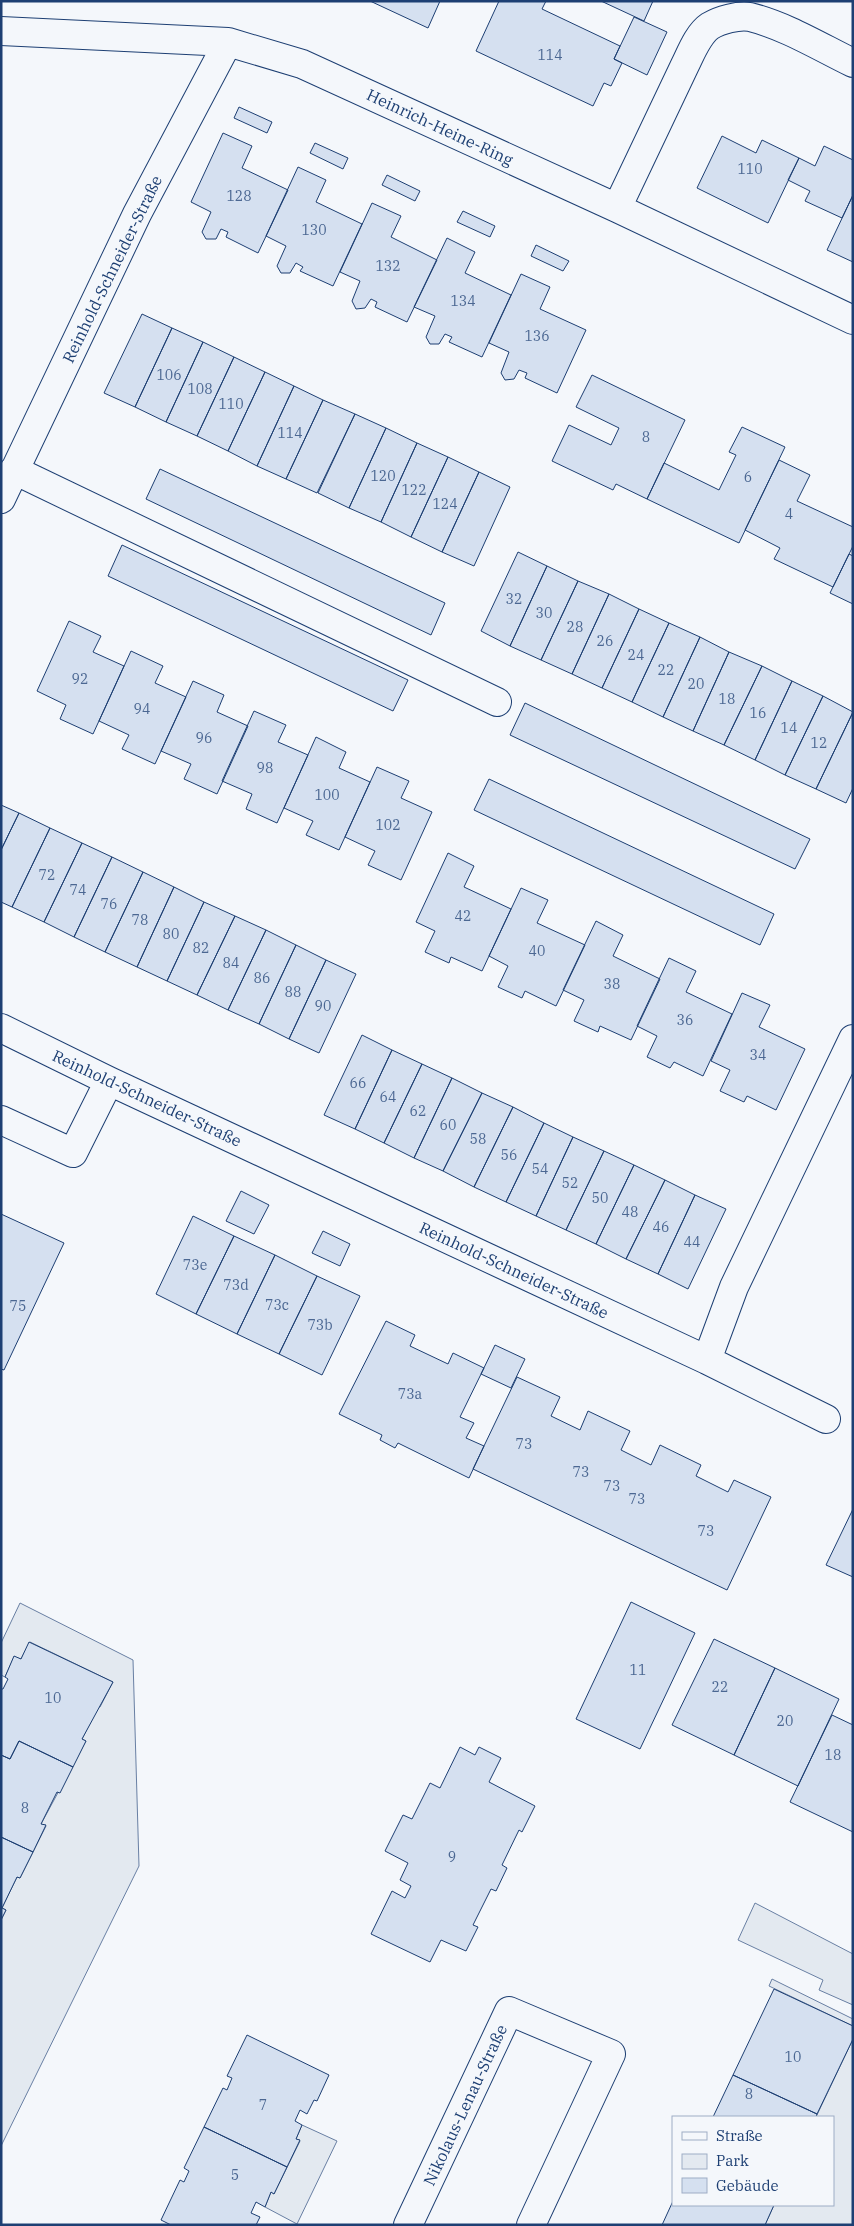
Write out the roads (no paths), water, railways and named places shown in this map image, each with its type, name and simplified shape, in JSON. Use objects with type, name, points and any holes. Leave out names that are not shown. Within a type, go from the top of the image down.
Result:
[{"type":"street","points":[[617,208],[696,43],[708,27],[729,18],[749,17],[778,27],[853,63]]},
{"type":"street","name":"Heinrich-Heine-Ring","points":[[1,31],[228,42],[302,64],[617,208],[853,320]]},
{"type":"street","name":"Reinhold-Schneider-Straße","points":[[1,499],[137,214],[228,42]]},
{"type":"street","points":[[14,470],[498,702]]},
{"type":"street","name":"Reinhold-Schneider-Straße","points":[[1,1028],[109,1081],[707,1360],[826,1419]]},
{"type":"street","points":[[707,1360],[734,1288],[853,1039]]},
{"type":"street","points":[[1,1120],[73,1153],[109,1081]]},
{"type":"street","name":"Nikolaus-Lenau-Straße","points":[[408,2225],[510,2011],[611,2054],[531,2225]]}]
